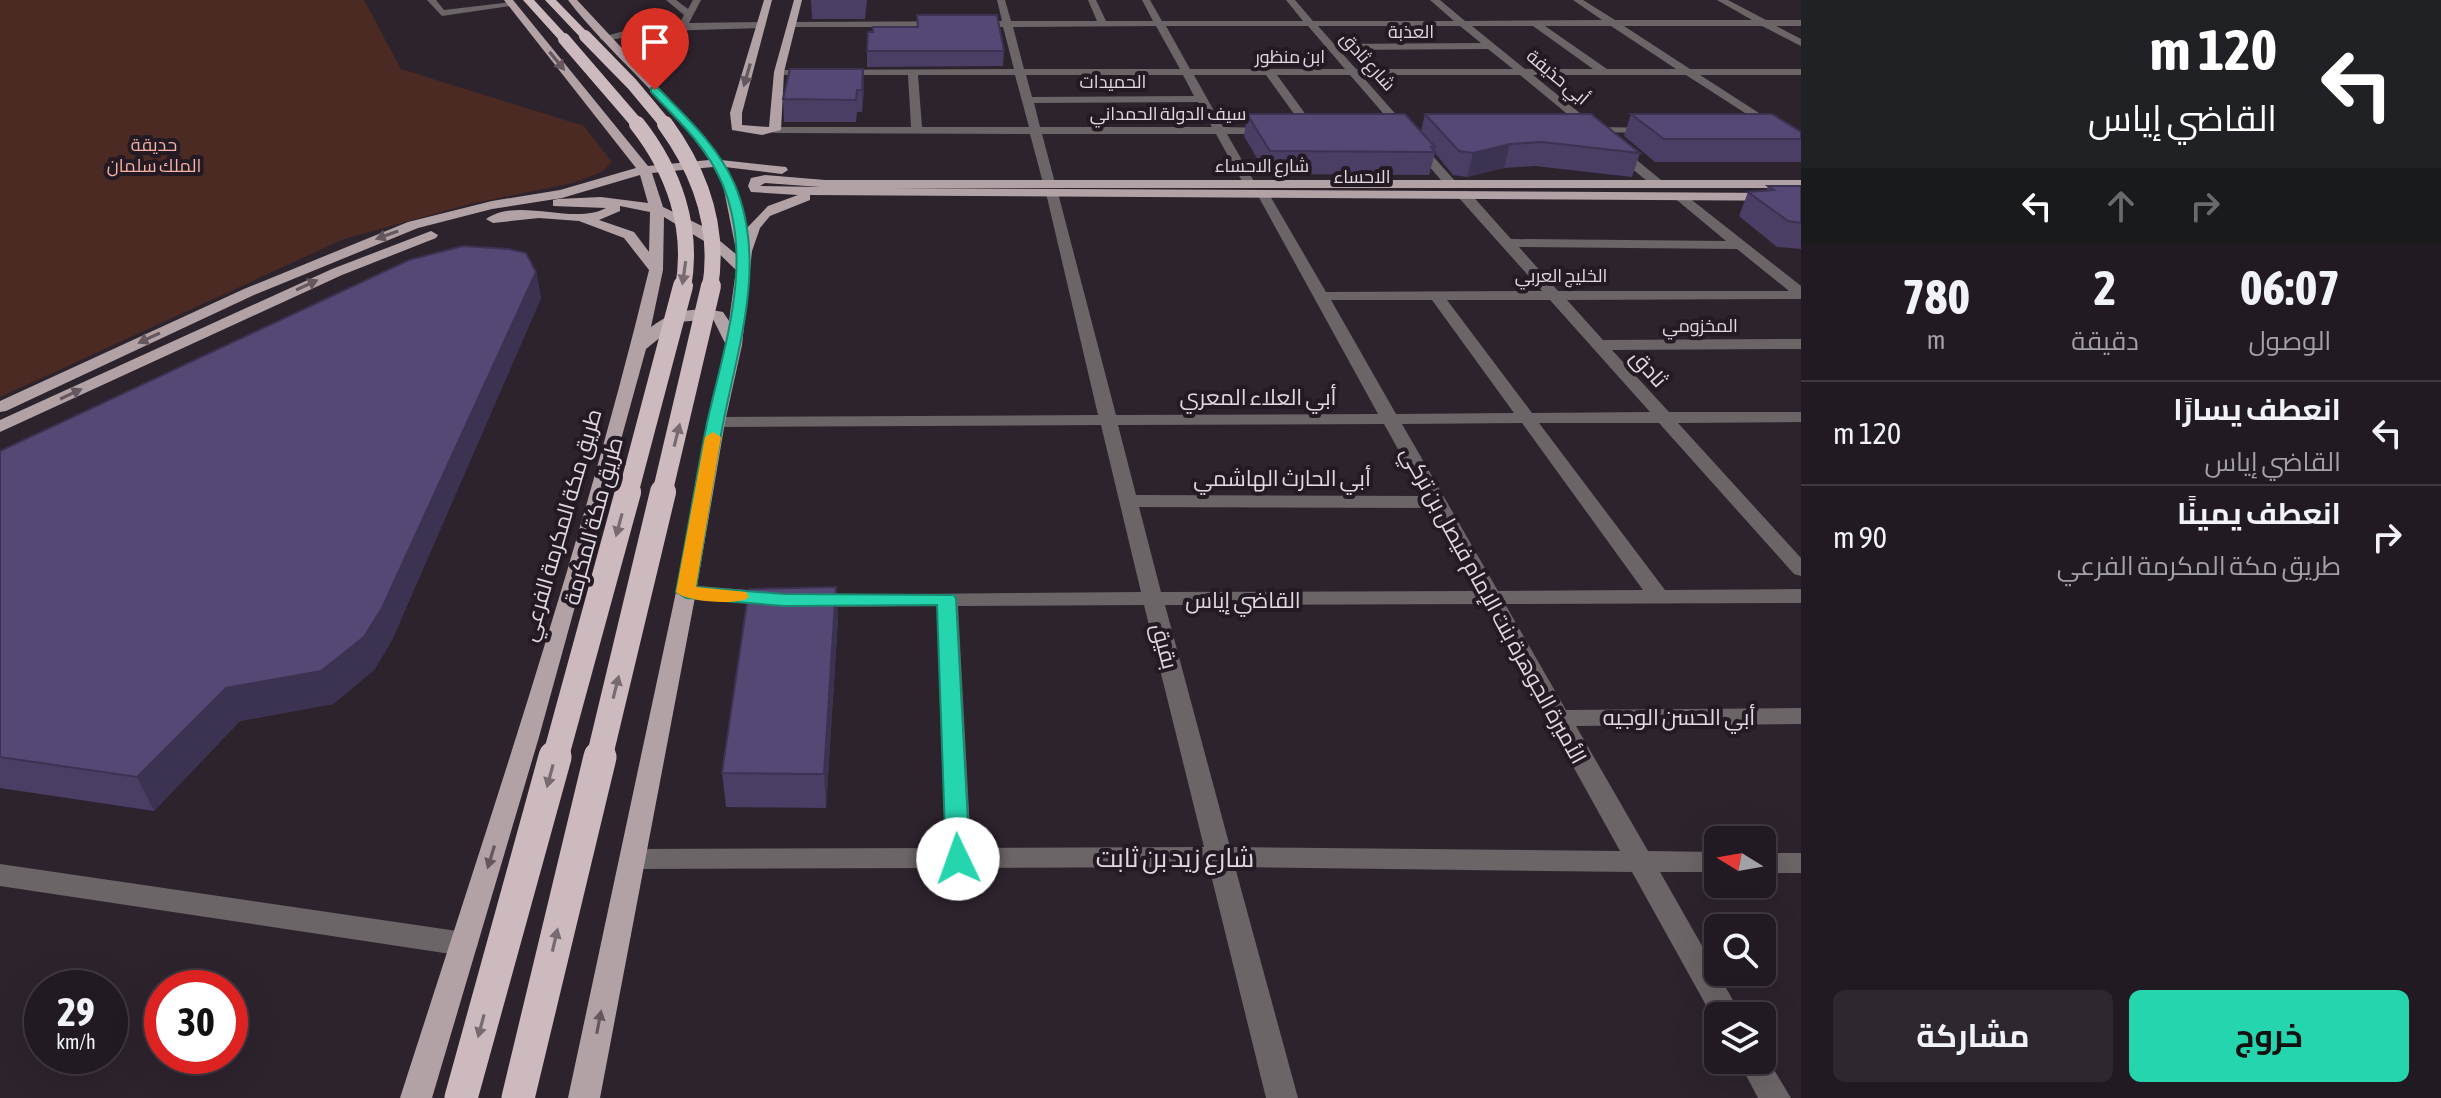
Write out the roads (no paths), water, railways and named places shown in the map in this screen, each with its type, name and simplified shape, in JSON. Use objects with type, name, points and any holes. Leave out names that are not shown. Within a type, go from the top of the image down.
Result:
[{"type":"highway","name":"طريق مكة المكرمة","points":[[461,1098],[677,315],[687,249],[676,189],[654,144],[587,35],[528,0]]},
{"type":"highway","name":"طريق مكة المكرمة","points":[[518,1098],[701,333],[713,262],[709,214],[702,183],[658,114],[587,35],[551,1]]},
{"type":"main road","points":[[572,0],[587,35],[687,123],[717,163],[729,185],[744,261]]},
{"type":"main road","points":[[768,0],[736,113],[736,128],[762,132],[775,130],[779,72],[798,0]]},
{"type":"main road","name":"طريق مكة المكرمة الفرعي","points":[[416,1098],[639,347],[656,270],[657,210],[644,170],[510,3]]},
{"type":"main road","points":[[629,152],[652,152],[703,142],[789,171]]},
{"type":"main road","points":[[629,152],[729,185],[756,189],[755,181],[765,179],[1050,188]]},
{"type":"main road","points":[[599,182],[620,168],[629,152]]},
{"type":"main road","points":[[0,407],[338,253],[413,225],[478,209],[562,194],[666,166],[717,163],[851,182]]},
{"type":"main road","points":[[1457,189],[1657,183],[1801,184]]},
{"type":"main road","name":"الاحساء","points":[[756,189],[836,192],[1050,188],[1457,189],[1801,197]]},
{"type":"main road","points":[[584,1098],[686,592],[716,422],[734,345],[751,228],[761,215],[786,202],[836,192]]},
{"type":"main road","points":[[478,209],[613,201],[657,210],[702,231],[744,261]]},
{"type":"main road","points":[[0,427],[413,240],[471,223],[518,215],[578,217],[609,214],[615,208],[607,203],[586,202]]},
{"type":"main road","points":[[578,217],[629,235],[656,270]]},
{"type":"main road","points":[[639,347],[669,318],[693,312],[718,315],[734,345]]},
{"type":"main road","points":[[21,397],[42,408]]},
{"type":"street","points":[[431,0],[442,13],[510,3]]},
{"type":"street","points":[[670,0],[686,20]]},
{"type":"street","points":[[686,20],[697,0]]},
{"type":"street","name":"بقيق","points":[[1001,0],[1282,1098]]},
{"type":"street","points":[[1092,0],[1103,25]]},
{"type":"street","name":"الأميرة الجوهرة بنت الإمام فيصل بن تركي","points":[[1146,0],[1220,131],[1322,296],[1719,1002]]},
{"type":"street","name":"شارع ثادق","points":[[1290,0],[1457,189]]},
{"type":"street","name":"أبي حذيفة","points":[[1434,0],[1657,183]]},
{"type":"street","points":[[1577,0],[1801,145]]},
{"type":"street","points":[[1721,0],[1801,43]]},
{"type":"street","points":[[587,35],[632,31],[686,20],[761,25]]},
{"type":"street","points":[[792,24],[1801,23]]},
{"type":"street","points":[[1536,24],[1603,71]]},
{"type":"street","name":"العذبة","points":[[1330,47],[1492,46]]},
{"type":"street","name":"ابن منظور","points":[[779,72],[1801,72]]},
{"type":"street","points":[[1269,72],[1311,130]]},
{"type":"street","points":[[913,73],[917,131]]},
{"type":"street","name":"الحميدات","points":[[1026,100],[1201,99]]},
{"type":"street","name":"سيف الدولة الحمداني","points":[[775,130],[1279,131]]},
{"type":"street","points":[[1577,130],[1670,130]]},
{"type":"street","points":[[1748,130],[1801,130]]},
{"type":"street","points":[[1295,131],[1324,131]]},
{"type":"street","points":[[1393,131],[1422,131]]},
{"type":"street","name":"ثادق","points":[[1457,189],[1801,570]]},
{"type":"street","points":[[1678,196],[1801,294]]},
{"type":"street","points":[[1508,243],[1741,245]]},
{"type":"street","name":"الخليج العربي","points":[[1322,296],[1801,294]]},
{"type":"street","points":[[1436,296],[1659,597]]},
{"type":"street","name":"المخزومي","points":[[1600,345],[1801,344]]},
{"type":"street","name":"أبي العلاء المعري","points":[[716,422],[1801,417]]},
{"type":"street","name":"أبي الحارث الهاشمي","points":[[1129,501],[1436,502]]},
{"type":"street","name":"القاضي إياس","points":[[686,592],[784,600],[1801,596]]},
{"type":"street","points":[[947,599],[958,859]]},
{"type":"street","name":"أبي الحسن الوجيه","points":[[1557,718],[1801,716]]},
{"type":"street","name":"شارع زيد بن ثابت","points":[[632,859],[1221,857],[1704,862]]},
{"type":"street","points":[[1776,863],[1801,863]]},
{"type":"street","points":[[0,875],[464,944]]},
{"type":"street","points":[[1761,1074],[1775,1098]]},
{"type":"park label","name":"حديقة الملك سلمان","points":[[154,154]]}]
